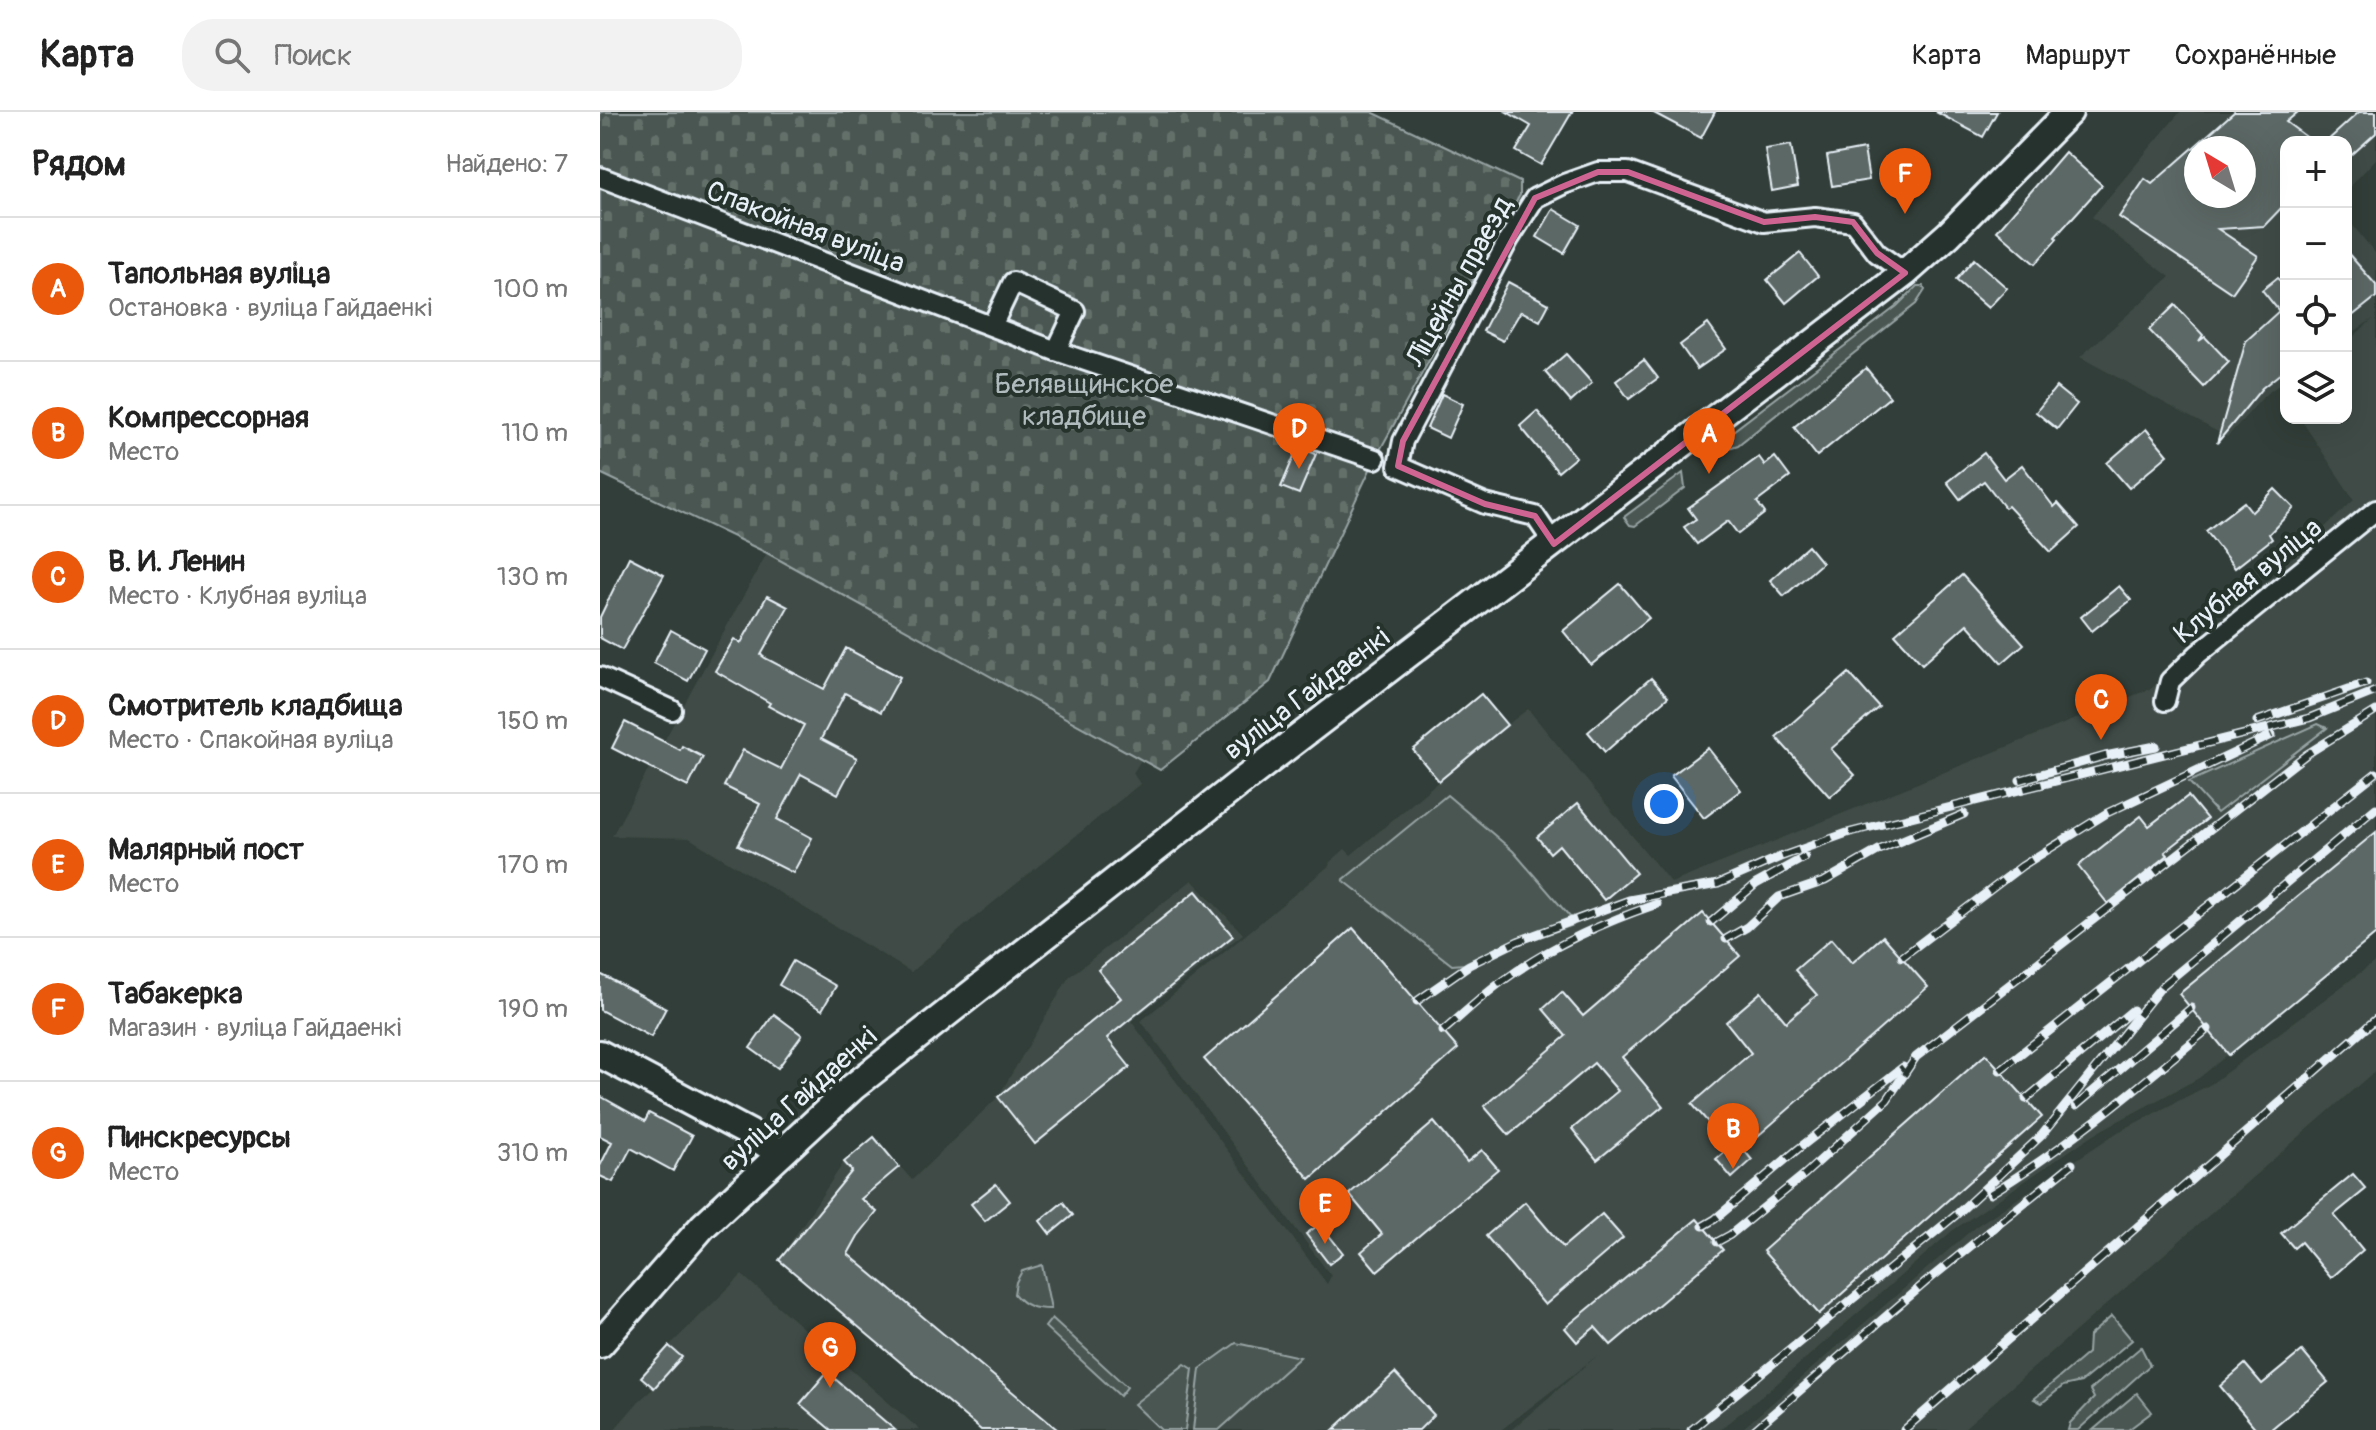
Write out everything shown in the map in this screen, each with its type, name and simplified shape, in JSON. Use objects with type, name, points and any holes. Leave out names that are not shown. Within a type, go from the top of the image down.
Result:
[{"type":"street","name":"вуліца Гайдаенкі","points":[[600,1344],[703,1226],[881,1064],[1241,782],[1905,273],[1949,234],[2056,116]]},
{"type":"street","name":"Ліцейны праезд","points":[[1554,544],[1535,516],[1485,504],[1398,466],[1403,441],[1509,239],[1535,198],[1598,172],[1628,172],[1764,222],[1815,217],[1853,222],[1877,253],[1905,273]]},
{"type":"street","name":"Спакойная вуліца","points":[[600,177],[1056,351],[1375,459]]},
{"type":"street","points":[[992,326],[1013,282],[1075,311],[1056,351]]},
{"type":"street","name":"Клубная вуліца","points":[[2165,701],[2170,681],[2198,654],[2376,510]]},
{"type":"street","points":[[600,677],[672,710]]},
{"type":"street","points":[[600,1054],[749,1133],[780,1153]]},
{"type":"highlighted area","points":[[1598,172],[1628,172],[1764,222],[1815,217],[1853,222],[1877,253],[1905,273],[1684,443],[1554,544],[1535,516],[1485,504],[1398,466],[1403,441],[1535,198]]},
{"type":"shaded area","points":[[2180,112],[2376,112],[2376,159],[2352,185],[2352,136],[2280,136],[2280,384],[2266,394],[2227,437],[2080,357],[2170,277],[2092,217]]},
{"type":"shaded area","points":[[2352,224],[2376,254],[2376,934],[2199,1078],[2094,1134],[1952,1231],[1719,1430],[1511,1430],[1598,1355],[1501,1430],[981,1430],[779,1260],[844,1162],[874,1137],[912,1180],[998,1097],[1069,977],[1192,880],[1243,934],[1131,1021],[1327,1284],[1331,1276],[1141,1021],[1330,865],[1345,849],[1351,855],[1439,781],[1413,750],[1481,694],[1507,725],[1528,709],[1671,883],[2152,688],[2354,500],[2304,424],[2352,424],[2352,338],[2373,319],[2352,333]]},
{"type":"shaded area","points":[[767,553],[1141,760],[1133,773],[1140,784],[911,972],[689,838],[612,836]]},
{"type":"shaded area","points":[[2376,961],[2376,1070],[1962,1430],[1741,1430],[1975,1227],[2118,1132],[2211,1084]]},
{"type":"shaded area","points":[[742,1275],[920,1430],[614,1430],[654,1388],[641,1377]]},
{"type":"green space","name":"Белявщинское кладбище","points":[[600,112],[1372,112],[1520,182],[1520,195],[1375,459],[1270,682],[1160,770],[767,553],[600,473]]},
{"type":"green space","points":[[1917,286],[1923,286],[1925,290],[1916,304],[1738,445],[1719,451],[1733,431],[1897,306]]},
{"type":"green space","points":[[1683,473],[1685,488],[1635,526],[1630,525],[1624,517]]},
{"type":"green space","points":[[2318,724],[2327,728],[2217,813],[2189,782]]},
{"type":"green space","points":[[1447,795],[1513,851],[1571,918],[1573,925],[1464,964],[1452,965],[1343,880]]},
{"type":"green space","points":[[1042,1265],[1051,1309],[1031,1306],[1014,1294],[1022,1271]]},
{"type":"green space","points":[[2112,1316],[2132,1340],[2081,1382],[2063,1386],[2042,1403],[2034,1399],[2088,1353],[2089,1336]]},
{"type":"green space","points":[[1052,1318],[1127,1387],[1120,1396],[1045,1327]]},
{"type":"green space","points":[[1236,1343],[1300,1357],[1219,1430],[1193,1430],[1200,1369]]},
{"type":"green space","points":[[2141,1347],[2150,1365],[2078,1430],[2068,1430],[2070,1423],[2094,1398],[2090,1390]]},
{"type":"green space","points":[[1185,1364],[1193,1369],[1185,1430],[1161,1430],[1134,1404]]},
{"type":"green space","points":[[2137,1393],[2152,1412],[2128,1430],[2093,1430]]},
{"type":"building","points":[[1507,112],[1572,112],[1541,165],[1516,151],[1531,126]]},
{"type":"building","points":[[1652,112],[1715,112],[1701,138]]},
{"type":"building","points":[[1936,112],[1997,112],[1983,137]]},
{"type":"building","points":[[2234,112],[2298,112],[2286,122],[2305,136],[2280,136],[2280,209],[2264,226],[2218,229],[2258,256],[2232,293],[2119,217],[2145,179],[2152,184],[2184,156],[2184,208],[2256,208],[2256,136],[2207,136]]},
{"type":"building","points":[[2359,112],[2376,112],[2376,133],[2352,155],[2352,136],[2333,136]]},
{"type":"building","points":[[1791,145],[1798,186],[1772,191],[1765,149]]},
{"type":"building","points":[[1864,149],[1869,180],[1832,186],[1827,156]]},
{"type":"building","points":[[2065,152],[2102,185],[2035,264],[1997,231]]},
{"type":"building","points":[[1553,209],[1580,225],[1564,253],[1537,237]]},
{"type":"building","points":[[1800,253],[1818,276],[1786,303],[1767,280]]},
{"type":"building","points":[[2352,258],[2376,285],[2376,297],[2352,316]]},
{"type":"building","points":[[1974,259],[2007,288],[1988,308],[1956,280]]},
{"type":"building","points":[[2277,278],[2280,281],[2280,374],[2262,388],[2217,443],[2246,341],[2279,311],[2262,290]]},
{"type":"building","points":[[1508,282],[1549,304],[1540,321],[1521,311],[1503,341],[1483,331]]},
{"type":"building","points":[[2175,305],[2203,335],[2199,341],[2205,337],[2229,362],[2204,387],[2149,330]]},
{"type":"building","points":[[1708,324],[1726,349],[1697,369],[1680,345]]},
{"type":"building","points":[[1566,354],[1592,383],[1571,402],[1545,372]]},
{"type":"building","points":[[1644,360],[1658,378],[1629,399],[1616,381]]},
{"type":"building","points":[[1866,368],[1890,397],[1817,456],[1794,427]]},
{"type":"building","points":[[2056,387],[2077,404],[2057,429],[2036,412]]},
{"type":"building","points":[[1442,394],[1463,404],[1448,438],[1427,428]]},
{"type":"building","points":[[1537,411],[1576,457],[1558,472],[1520,426]]},
{"type":"building","points":[[2146,429],[2168,455],[2129,488],[2107,463]]},
{"type":"building","points":[[1298,447],[1316,454],[1299,494],[1281,487]]},
{"type":"building","points":[[1984,453],[2004,479],[2022,465],[2054,507],[2058,503],[2079,527],[2051,552],[2008,506],[2005,508],[1984,481],[1960,499],[1947,482]]},
{"type":"building","points":[[1759,457],[1765,465],[1775,457],[1790,477],[1757,502],[1765,513],[1738,534],[1728,521],[1697,544],[1684,527],[1696,519],[1688,508]]},
{"type":"building","points":[[2275,489],[2294,508],[2269,534],[2272,539],[2235,568],[2206,531],[2244,502],[2252,512]]},
{"type":"building","points":[[1808,546],[1822,563],[1784,596],[1770,580]]},
{"type":"building","points":[[629,557],[664,575],[622,650],[600,638],[600,617]]},
{"type":"building","points":[[1962,575],[2024,644],[2002,663],[1967,624],[1922,664],[1895,634]]},
{"type":"building","points":[[1620,584],[1649,618],[1591,665],[1563,631]]},
{"type":"building","points":[[2119,586],[2131,600],[2092,631],[2081,617]]},
{"type":"building","points":[[767,596],[788,607],[761,655],[765,658],[824,689],[846,648],[900,677],[881,712],[845,693],[821,739],[857,758],[838,794],[801,774],[777,819],[812,838],[793,873],[738,845],[760,804],[724,786],[743,750],[781,769],[804,725],[768,706],[770,703],[715,671],[734,639],[741,643]]},
{"type":"building","points":[[671,630],[705,649],[688,681],[654,663]]},
{"type":"building","points":[[1849,673],[1879,707],[1831,749],[1855,775],[1830,797],[1776,737]]},
{"type":"building","points":[[1651,678],[1668,697],[1605,752],[1588,732]]},
{"type":"building","points":[[1481,694],[1507,725],[1439,781],[1413,750]]},
{"type":"building","points":[[625,722],[680,750],[682,746],[703,757],[688,787],[612,748]]},
{"type":"building","points":[[1708,748],[1741,790],[1704,818],[1671,776]]},
{"type":"building","points":[[2188,796],[2207,819],[2108,904],[2078,866],[2141,816],[2149,826]]},
{"type":"building","points":[[1578,803],[1636,873],[1604,900],[1559,845],[1550,853],[1537,837]]},
{"type":"building","points":[[2376,832],[2376,934],[2229,1055],[2179,994]]},
{"type":"building","points":[[1196,891],[1233,936],[1107,1038],[1130,1067],[1035,1144],[998,1097],[1121,998],[1098,970]]},
{"type":"building","points":[[1703,913],[1740,956],[1622,1057],[1663,1106],[1597,1160],[1572,1129],[1618,1091],[1594,1063],[1509,1135],[1484,1106],[1566,1036],[1543,1009],[1562,992],[1583,1016]]},
{"type":"building","points":[[1353,928],[1458,1049],[1310,1179],[1204,1059]]},
{"type":"building","points":[[1883,936],[1928,987],[1743,1149],[1752,1160],[1732,1178],[1716,1159],[1730,1147],[1692,1104],[1751,1053],[1726,1022],[1761,992],[1786,1022],[1817,995],[1795,970],[1831,939],[1852,963]]},
{"type":"building","points":[[793,961],[836,986],[822,1010],[779,985]]},
{"type":"building","points":[[600,974],[666,1008],[651,1037],[600,1010]]},
{"type":"building","points":[[774,1014],[802,1035],[778,1068],[750,1048]]},
{"type":"building","points":[[1986,1054],[2042,1117],[1819,1314],[1763,1251]]},
{"type":"building","points":[[600,1096],[645,1121],[649,1113],[692,1136],[673,1171],[631,1148],[613,1182],[600,1176],[600,1166],[612,1142],[600,1136]]},
{"type":"building","points":[[1434,1122],[1467,1162],[1482,1150],[1498,1169],[1377,1271],[1361,1252],[1382,1234],[1349,1194]]},
{"type":"building","points":[[874,1137],[899,1167],[861,1199],[877,1212],[848,1254],[1058,1430],[981,1430],[779,1260],[852,1171],[844,1162]]},
{"type":"building","points":[[2353,1174],[2366,1189],[2334,1215],[2363,1250],[2331,1278],[2301,1242],[2294,1248],[2281,1233]]},
{"type":"building","points":[[996,1184],[1010,1201],[985,1221],[971,1204]]},
{"type":"building","points":[[1063,1202],[1073,1215],[1050,1234],[1040,1221]]},
{"type":"building","points":[[1525,1202],[1563,1247],[1602,1214],[1623,1238],[1545,1305],[1486,1236]]},
{"type":"building","points":[[1697,1219],[1723,1250],[1611,1345],[1595,1327],[1577,1342],[1565,1328]]},
{"type":"building","points":[[1320,1224],[1343,1253],[1329,1264],[1306,1234]]},
{"type":"building","points":[[669,1346],[682,1357],[654,1388],[641,1377]]},
{"type":"building","points":[[2302,1351],[2328,1382],[2270,1430],[2257,1430],[2220,1386],[2245,1364],[2262,1384]]},
{"type":"building","points":[[827,1372],[895,1430],[831,1430],[800,1404]]},
{"type":"building","points":[[1395,1373],[1434,1415],[1419,1430],[1333,1430]]},
{"type":"railway","points":[[2257,721],[2366,683]]},
{"type":"railway","points":[[1417,1001],[1469,965],[1518,941],[1629,900],[1718,884],[1847,833],[2309,718],[2376,691]]},
{"type":"railway","points":[[1717,1242],[1730,1235],[1805,1174],[1887,1100],[1916,1057],[2307,754],[2376,711]]},
{"type":"railway","points":[[1902,957],[2022,866],[2107,813],[2272,735]]},
{"type":"railway","points":[[2020,780],[2105,756],[2156,746]]},
{"type":"railway","points":[[2000,1070],[2376,773]]},
{"type":"railway","points":[[1691,1430],[1956,1215],[2042,1135],[2161,987],[2376,808]]},
{"type":"railway","points":[[1726,939],[1747,927],[1779,897],[1825,881],[1879,850],[1964,814]]},
{"type":"railway","points":[[1711,922],[1756,884],[1805,857]]},
{"type":"railway","points":[[1443,1031],[1493,988],[1537,958],[1595,928],[1657,904]]},
{"type":"railway","points":[[2076,1106],[2191,1008]]},
{"type":"railway","points":[[2026,1099],[2133,1010]]},
{"type":"railway","points":[[1904,1430],[2376,1019]]},
{"type":"railway","points":[[1990,1194],[2075,1136],[2208,1029]]},
{"type":"railway","points":[[1703,1226],[1903,1067]]},
{"type":"railway","points":[[1754,1430],[1926,1282],[2072,1164]]},
{"type":"place","name":"Табакерка","points":[[1905,214]]},
{"type":"place","name":"Смотритель кладбища","points":[[1299,469]]},
{"type":"place","name":"Тапольная вуліца","points":[[1709,474]]},
{"type":"place","name":"В. И. Ленин","points":[[2101,740]]},
{"type":"place","name":"Компрессорная","points":[[1733,1169]]},
{"type":"place","name":"Малярный пост","points":[[1325,1244]]},
{"type":"place","name":"Пинскресурсы","points":[[830,1388]]}]
